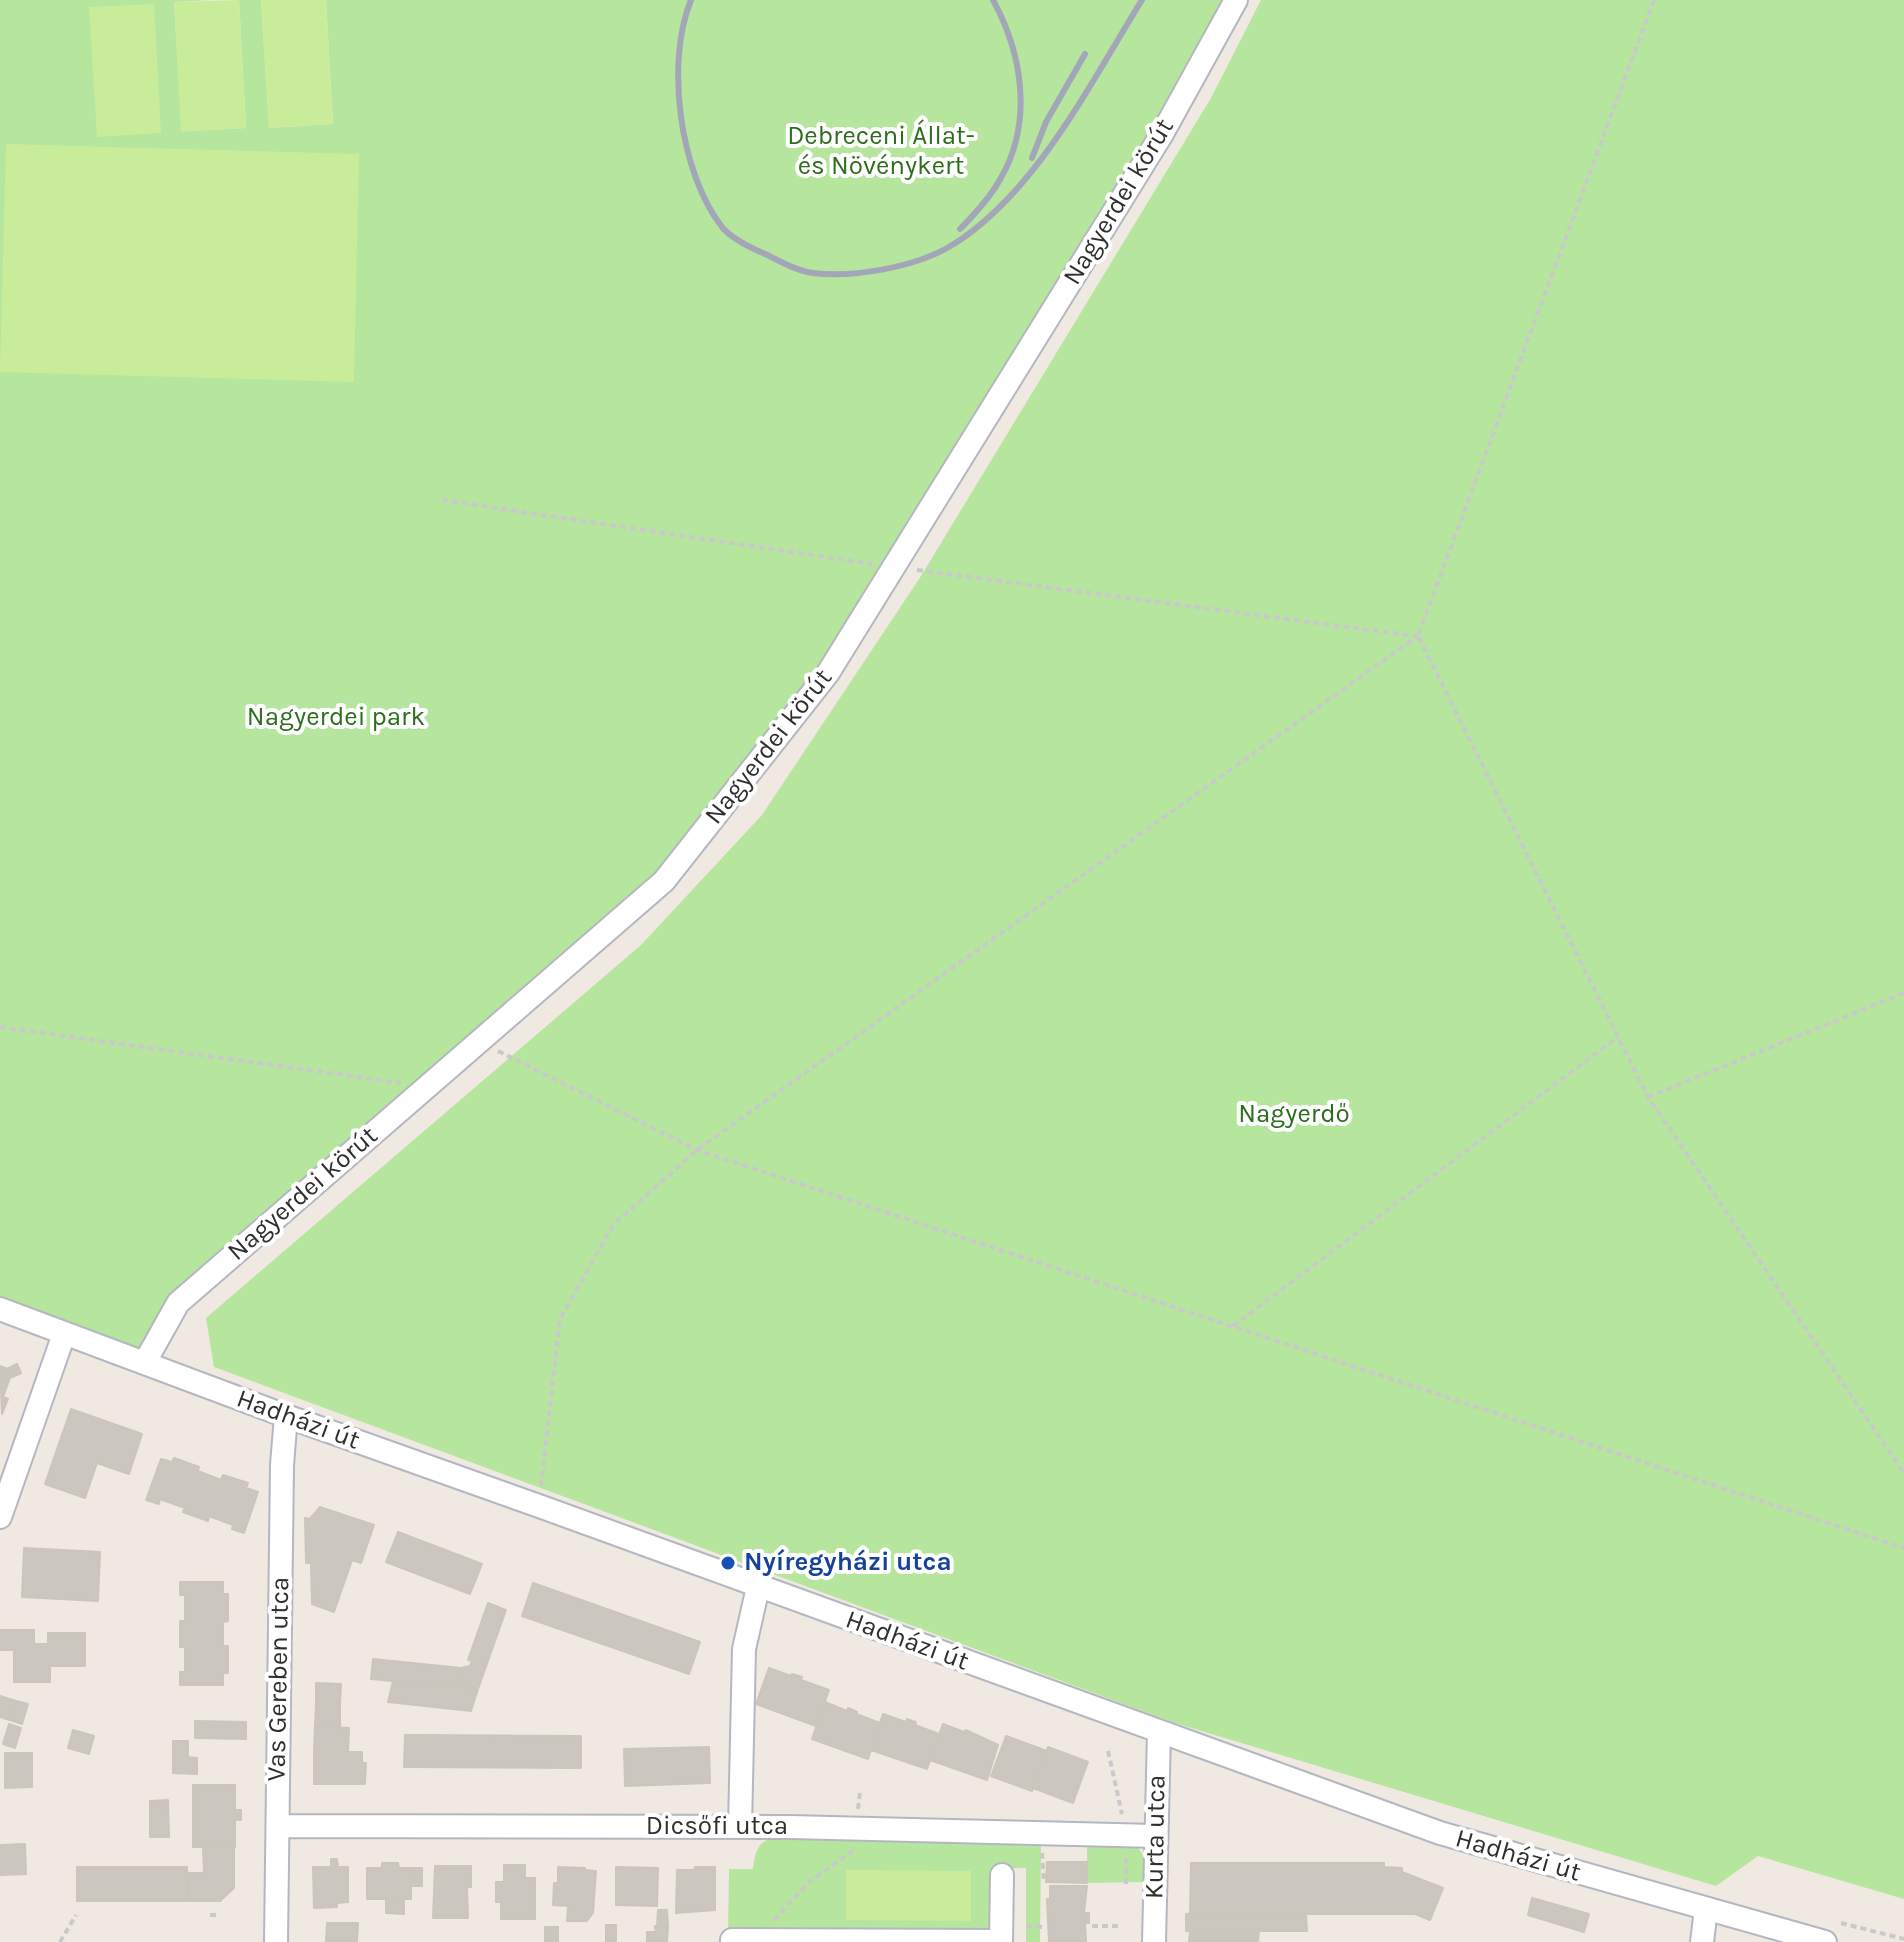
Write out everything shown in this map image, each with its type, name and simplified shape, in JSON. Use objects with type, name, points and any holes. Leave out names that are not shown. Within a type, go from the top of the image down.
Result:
[{"type":"street","name":"Nagyerdei körút","points":[[145,1362],[178,1303],[664,881],[828,673],[1162,134],[1236,0]]},
{"type":"street","name":"Hadházi út","points":[[0,1309],[286,1416],[1440,1833],[1825,1942]]},
{"type":"street","points":[[0,1517],[64,1334]]},
{"type":"street","name":"Vas Gereben utca","points":[[276,1942],[282,1465],[286,1416]]},
{"type":"street","points":[[740,1827],[744,1649],[758,1587]]},
{"type":"street","name":"Kurta utca","points":[[1154,1942],[1159,1732]]},
{"type":"street","name":"Dicsőfi utca","points":[[278,1826],[740,1827],[1156,1836]]},
{"type":"street","points":[[732,1940],[1001,1941],[1002,1875]]},
{"type":"street","points":[[1702,1942],[1706,1909]]},
{"type":"path","points":[[539,1506],[560,1319],[613,1225],[697,1150],[1418,636],[1654,0]]},
{"type":"path","points":[[442,500],[894,567],[1418,636]]},
{"type":"path","points":[[1418,636],[1648,1097],[1904,1473]]},
{"type":"path","points":[[1648,1097],[1904,993]]},
{"type":"path","points":[[0,1027],[427,1086]]},
{"type":"path","points":[[1232,1327],[1618,1037]]},
{"type":"path","points":[[479,1041],[697,1150],[1904,1548]]},
{"type":"path","points":[[768,1940],[768,1927],[809,1882],[854,1851],[860,1792]]},
{"type":"path","points":[[60,1942],[76,1915]]},
{"type":"path","points":[[1841,1923],[1904,1939]]},
{"type":"path","points":[[1026,1926],[1043,1927]]},
{"type":"path","points":[[1092,1926],[1121,1926]]},
{"type":"green space","name":"Nagyerdei park","points":[[0,0],[211,0],[174,2],[182,131],[246,128],[239,0],[261,0],[269,128],[333,124],[326,0],[1236,0],[828,673],[664,881],[178,1302],[145,1362],[0,1309]]},
{"type":"green space","points":[[239,0],[246,128],[181,132],[174,2]]},
{"type":"green space","points":[[261,0],[326,0],[333,124],[269,128]]},
{"type":"green space","name":"Nagyerdő","points":[[1261,0],[1904,0],[1904,1899],[1758,1856],[1716,1886],[1175,1723],[214,1367],[206,1318],[641,945],[762,815],[921,576],[1211,98]]},
{"type":"green space","points":[[154,4],[161,133],[97,137],[89,7]]},
{"type":"green space","points":[[6,144],[359,154],[354,382],[0,372]]},
{"type":"green space","points":[[776,1837],[1041,1843],[1040,1942],[1026,1942],[1026,1868],[991,1868],[989,1930],[728,1935],[729,1869],[753,1869],[758,1848]]},
{"type":"green space","points":[[1087,1844],[1132,1844],[1143,1856],[1144,1882],[1087,1883]]},
{"type":"green space","points":[[846,1870],[971,1871],[971,1921],[846,1920]]},
{"type":"building","points":[[17,1364],[21,1373],[10,1378],[3,1397],[8,1399],[2,1414],[0,1366],[7,1369]]},
{"type":"building","points":[[71,1409],[142,1434],[129,1474],[97,1463],[85,1498],[45,1484]]},
{"type":"building","points":[[174,1458],[199,1467],[198,1471],[221,1480],[223,1475],[248,1483],[246,1488],[258,1492],[244,1533],[209,1516],[208,1521],[183,1512],[185,1508],[160,1499],[159,1504],[146,1500],[161,1459],[172,1462]]},
{"type":"building","points":[[320,1507],[374,1525],[361,1563],[352,1560],[334,1612],[312,1604],[311,1563],[306,1563],[305,1518],[310,1519]]},
{"type":"building","points":[[398,1532],[482,1564],[470,1594],[386,1562]]},
{"type":"building","points":[[24,1548],[100,1552],[98,1601],[22,1597]]},
{"type":"building","points":[[180,1582],[223,1582],[223,1594],[228,1594],[228,1621],[223,1622],[223,1646],[228,1646],[228,1673],[223,1673],[223,1685],[180,1685],[180,1672],[185,1672],[185,1647],[180,1647],[180,1621],[185,1621],[185,1595],[180,1595]]},
{"type":"building","points":[[533,1583],[700,1642],[689,1674],[522,1616]]},
{"type":"building","points":[[488,1603],[506,1610],[478,1689],[459,1687],[461,1668],[470,1666],[472,1661],[468,1660]]},
{"type":"building","points":[[0,1630],[34,1630],[34,1644],[48,1644],[48,1633],[85,1633],[85,1666],[50,1666],[50,1682],[14,1682],[14,1650],[0,1650]]},
{"type":"building","points":[[373,1659],[461,1668],[459,1687],[371,1679]]},
{"type":"building","points":[[769,1668],[802,1677],[801,1680],[829,1690],[816,1726],[756,1704]]},
{"type":"building","points":[[393,1681],[478,1689],[471,1711],[388,1702]]},
{"type":"building","points":[[316,1683],[341,1684],[340,1704],[316,1704]]},
{"type":"building","points":[[0,1696],[16,1701],[10,1720],[0,1717]]},
{"type":"building","points":[[16,1701],[28,1704],[22,1724],[10,1720]]},
{"type":"building","points":[[825,1702],[847,1711],[848,1708],[880,1723],[868,1759],[812,1739]]},
{"type":"building","points":[[316,1704],[340,1704],[340,1728],[315,1726]]},
{"type":"building","points":[[883,1714],[916,1722],[915,1725],[939,1734],[927,1769],[871,1750]]},
{"type":"building","points":[[195,1721],[246,1722],[246,1739],[195,1738]]},
{"type":"building","points":[[9,1724],[21,1728],[15,1748],[3,1744]]},
{"type":"building","points":[[943,1724],[964,1732],[966,1730],[998,1745],[987,1780],[930,1760]]},
{"type":"building","points":[[315,1726],[349,1728],[348,1752],[314,1752]]},
{"type":"building","points":[[73,1730],[94,1736],[89,1754],[68,1748]]},
{"type":"building","points":[[405,1735],[581,1736],[581,1768],[404,1767]]},
{"type":"building","points":[[1006,1736],[1047,1751],[1032,1791],[991,1776]]},
{"type":"building","points":[[173,1741],[188,1741],[188,1757],[197,1758],[197,1774],[173,1773]]},
{"type":"building","points":[[709,1747],[710,1783],[625,1786],[624,1749]]},
{"type":"building","points":[[1048,1747],[1088,1762],[1073,1803],[1033,1788]]},
{"type":"building","points":[[314,1752],[362,1752],[362,1763],[366,1763],[365,1784],[314,1784]]},
{"type":"building","points":[[5,1753],[32,1753],[32,1787],[5,1788]]},
{"type":"building","points":[[193,1785],[235,1785],[235,1810],[241,1810],[241,1820],[235,1820],[235,1847],[193,1847]]},
{"type":"building","points":[[168,1800],[169,1837],[150,1837],[150,1801]]},
{"type":"building","points":[[25,1844],[26,1874],[0,1875],[0,1845]]},
{"type":"building","points":[[203,1847],[234,1847],[234,1888],[220,1901],[189,1901],[189,1873],[204,1873]]},
{"type":"building","points":[[331,1859],[337,1859],[338,1867],[348,1867],[348,1902],[337,1903],[337,1907],[314,1908],[313,1867],[331,1867]]},
{"type":"building","points":[[1047,1862],[1087,1862],[1087,1883],[1046,1882]]},
{"type":"building","points":[[382,1863],[398,1863],[399,1868],[411,1868],[411,1899],[367,1899],[367,1868],[382,1868]]},
{"type":"building","points":[[1191,1863],[1384,1863],[1384,1867],[1402,1868],[1402,1872],[1443,1888],[1430,1920],[1415,1914],[1190,1914]]},
{"type":"building","points":[[504,1865],[525,1865],[525,1878],[535,1878],[535,1919],[501,1919],[501,1902],[496,1902],[496,1882],[504,1882]]},
{"type":"building","points":[[435,1866],[471,1866],[471,1887],[467,1887],[468,1918],[433,1918]]},
{"type":"building","points":[[77,1867],[187,1867],[187,1901],[77,1901]]},
{"type":"building","points":[[558,1867],[596,1871],[593,1913],[587,1921],[567,1921],[568,1906],[553,1905]]},
{"type":"building","points":[[616,1867],[658,1868],[657,1906],[616,1905]]},
{"type":"building","points":[[695,1867],[715,1867],[715,1910],[676,1913],[677,1870],[694,1870]]},
{"type":"building","points":[[411,1868],[422,1868],[422,1886],[411,1886]]},
{"type":"building","points":[[1050,1886],[1087,1886],[1084,1913],[1089,1913],[1089,1923],[1085,1923],[1086,1942],[1049,1942],[1047,1899],[1050,1899]]},
{"type":"building","points":[[1532,1898],[1589,1914],[1584,1932],[1528,1915]]},
{"type":"building","points":[[386,1899],[404,1899],[404,1914],[386,1913]]},
{"type":"building","points":[[658,1910],[667,1910],[668,1926],[657,1926]]},
{"type":"building","points":[[1186,1914],[1306,1914],[1307,1931],[1186,1931]]},
{"type":"building","points":[[327,1923],[358,1923],[357,1942],[326,1942]]},
{"type":"building","points":[[606,1925],[616,1925],[616,1942],[606,1942]]},
{"type":"building","points":[[655,1926],[668,1926],[667,1942],[647,1942],[647,1932],[656,1932]]},
{"type":"building","points":[[545,1927],[558,1927],[558,1942],[545,1942]]},
{"type":"building","points":[[1259,1931],[1258,1942],[1189,1942],[1190,1932]]},
{"type":"railway","points":[[691,0],[683,26],[678,85],[687,148],[708,204],[722,227],[741,242],[800,270],[829,274],[865,272],[919,260],[949,247],[980,225],[1008,199],[1058,136],[1142,0]]},
{"type":"railway","points":[[960,229],[998,183],[1012,155],[1018,132],[1020,87],[1017,64],[993,0]]},
{"type":"railway","points":[[1032,158],[1046,122],[1085,54]]},
{"type":"place","name":"Nyíregyházi utca","points":[[728,1563]]},
{"type":"park label","name":"Debreceni Állat- és Növénykert","points":[[881,152]]}]
